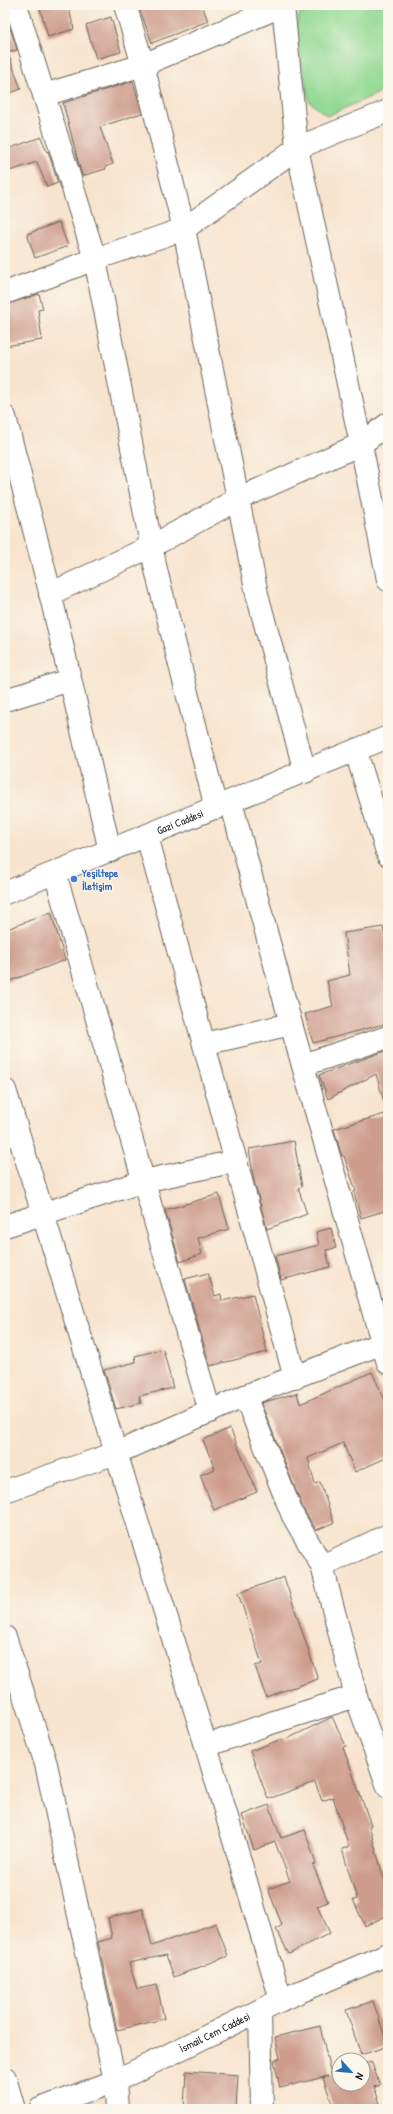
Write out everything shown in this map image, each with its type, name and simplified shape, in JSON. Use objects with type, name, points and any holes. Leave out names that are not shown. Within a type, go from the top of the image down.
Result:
[{"type":"street","points":[[5,1491],[116,1453],[245,1396],[295,1378],[386,1350],[291,1024],[223,805],[152,546],[95,259],[16,5]]},
{"type":"street","points":[[125,5],[143,65],[184,229],[257,594],[305,772]]},
{"type":"street","points":[[44,95],[143,65],[283,5],[297,148],[361,444],[388,580]]},
{"type":"street","points":[[5,293],[95,259],[184,229],[297,148],[388,111]]},
{"type":"street","points":[[5,417],[50,594],[110,851]]},
{"type":"street","points":[[50,594],[152,546],[238,499],[361,444],[388,424]]},
{"type":"street","points":[[5,700],[70,680]]},
{"type":"street","name":"Gazi Caddesi","points":[[5,893],[356,752],[388,737]]},
{"type":"street","points":[[356,752],[388,855]]},
{"type":"street","points":[[147,836],[295,1378]]},
{"type":"street","points":[[55,873],[210,1412]]},
{"type":"street","points":[[204,1044],[291,1024]]},
{"type":"street","points":[[303,1065],[388,1037]]},
{"type":"street","points":[[5,1090],[206,1746],[281,2000]]},
{"type":"street","points":[[5,1226],[144,1180],[236,1162]]},
{"type":"street","points":[[245,1396],[293,1516],[322,1566],[356,1696],[388,1787]]},
{"type":"street","points":[[322,1566],[388,1535]]},
{"type":"street","points":[[5,1637],[46,1764],[115,2081],[117,2109]]},
{"type":"street","points":[[206,1746],[271,1723],[356,1696]]},
{"type":"street","name":"İsmail Cem Caddesi","points":[[40,2109],[115,2081],[281,2000],[388,1954]]},
{"type":"street","points":[[260,2011],[262,2109]]},
{"type":"street","points":[[5,2078],[14,2109]]},
{"type":"green space","points":[[323,5],[388,5],[388,89],[327,116],[309,101],[295,30],[300,13]]},
{"type":"building","points":[[39,5],[68,5],[74,29],[48,37]]},
{"type":"building","points":[[138,5],[202,5],[208,21],[152,43]]},
{"type":"building","points":[[5,12],[17,50],[8,53],[21,89],[5,95]]},
{"type":"building","points":[[111,17],[121,52],[96,59],[86,25]]},
{"type":"building","points":[[133,81],[142,113],[100,127],[113,164],[105,167],[106,169],[82,176],[63,103]]},
{"type":"building","points":[[41,137],[47,152],[48,151],[58,183],[47,187],[37,162],[13,170],[5,171],[5,150]]},
{"type":"building","points":[[59,222],[68,246],[35,258],[27,234]]},
{"type":"building","points":[[39,294],[43,309],[38,310],[42,340],[5,346],[5,305]]},
{"type":"building","points":[[51,912],[65,960],[5,983],[5,930]]},
{"type":"building","points":[[383,927],[388,956],[388,1023],[313,1043],[305,1014],[333,1006],[327,981],[350,975],[344,933]]},
{"type":"building","points":[[388,1050],[388,1101],[384,1102],[376,1074],[328,1099],[319,1075]]},
{"type":"building","points":[[385,1114],[388,1124],[388,1210],[361,1218],[354,1192],[356,1191],[344,1156],[342,1156],[334,1129]]},
{"type":"building","points":[[294,1141],[302,1187],[298,1188],[307,1214],[267,1229],[254,1182],[249,1149]]},
{"type":"building","points":[[219,1194],[229,1229],[198,1238],[202,1254],[180,1262],[165,1210]]},
{"type":"building","points":[[331,1228],[336,1248],[326,1250],[330,1267],[281,1280],[275,1256],[319,1245],[316,1232]]},
{"type":"building","points":[[208,1273],[215,1296],[221,1294],[222,1301],[253,1294],[267,1352],[210,1366],[185,1279]]},
{"type":"building","points":[[163,1349],[173,1388],[139,1396],[141,1403],[116,1409],[104,1370],[136,1362],[135,1356]]},
{"type":"building","points":[[372,1372],[388,1407],[388,1457],[355,1472],[343,1443],[308,1458],[315,1484],[320,1482],[334,1523],[316,1530],[304,1511],[261,1403],[297,1393],[300,1404]]},
{"type":"building","points":[[230,1428],[257,1492],[214,1510],[200,1475],[215,1469],[203,1440]]},
{"type":"building","points":[[284,1577],[318,1679],[266,1697],[255,1666],[262,1664],[238,1593]]},
{"type":"building","points":[[332,1717],[346,1746],[343,1747],[371,1825],[369,1826],[385,1882],[388,1881],[388,1915],[365,1926],[353,1900],[357,1899],[342,1849],[349,1847],[333,1797],[322,1801],[315,1782],[268,1799],[250,1751],[282,1739],[283,1741]]},
{"type":"building","points":[[269,1805],[281,1838],[305,1830],[316,1864],[313,1865],[328,1902],[317,1906],[330,1933],[289,1954],[276,1929],[282,1925],[268,1889],[290,1881],[275,1842],[254,1850],[242,1815]]},
{"type":"building","points":[[143,1909],[152,1946],[216,1923],[228,1956],[174,1977],[166,1955],[129,1963],[137,1989],[157,1985],[164,2019],[117,2030],[98,1942],[112,1938],[108,1918]]},
{"type":"building","points":[[373,2001],[388,2046],[370,2052],[360,2052],[346,2010]]},
{"type":"building","points":[[320,2026],[331,2075],[331,2092],[371,2092],[371,2061],[380,2085],[374,2087],[382,2109],[334,2109],[323,2078],[328,2076],[280,2088],[274,2060],[280,2058],[275,2037]]},
{"type":"building","points":[[186,2071],[238,2075],[236,2109],[184,2109]]},
{"type":"place","name":"Yeşiltepe İletişim","points":[[74,879]]}]
